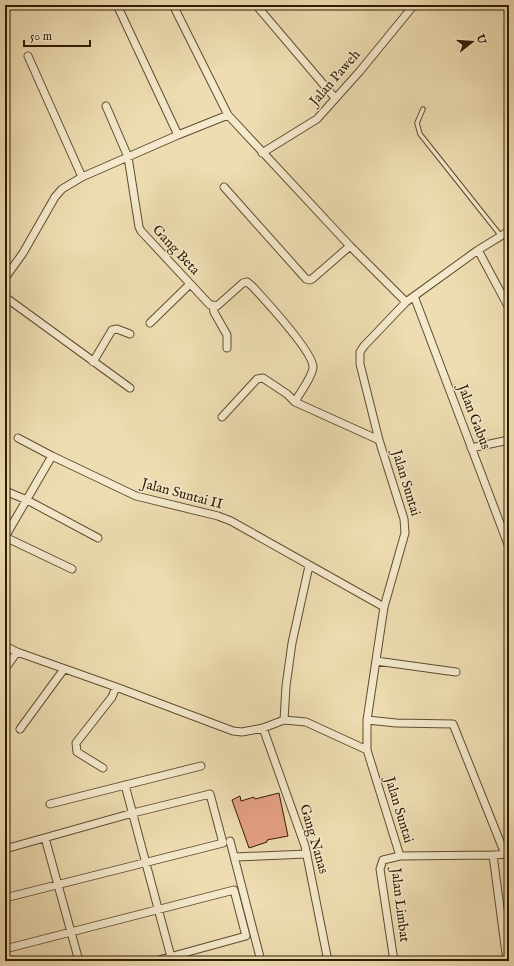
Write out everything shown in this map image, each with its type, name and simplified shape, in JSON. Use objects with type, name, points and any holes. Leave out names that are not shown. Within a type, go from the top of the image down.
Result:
[{"type":"street","points":[[117,5],[178,135]]},
{"type":"street","points":[[173,5],[228,115],[350,246],[406,302]]},
{"type":"street","points":[[256,5],[335,98]]},
{"type":"street","name":"Jalan Paweh","points":[[262,153],[317,119],[414,5]]},
{"type":"street","points":[[28,56],[82,177]]},
{"type":"street","name":"Gang Beta","points":[[106,106],[128,157],[141,231],[210,305],[213,305]]},
{"type":"street","points":[[6,275],[22,253],[55,197],[62,189],[82,177],[228,115]]},
{"type":"street","points":[[224,187],[306,279],[312,279],[350,246]]},
{"type":"street","name":"Jalan Suntai","points":[[400,856],[367,750],[367,720],[384,607],[405,534],[405,526],[379,440],[360,364],[360,352],[406,302],[478,250],[509,231]]},
{"type":"street","points":[[478,250],[509,308]]},
{"type":"street","points":[[227,348],[227,335],[214,312],[213,305],[217,306],[243,283],[247,282],[290,329],[313,364],[312,372],[295,402]]},
{"type":"street","points":[[150,323],[190,284]]},
{"type":"street","name":"Jalan Gabus","points":[[414,296],[509,547]]},
{"type":"street","points":[[5,297],[130,388]]},
{"type":"street","points":[[93,362],[112,330],[130,334]]},
{"type":"street","points":[[222,416],[257,379],[263,378],[287,394],[295,402],[379,440]]},
{"type":"street","name":"Jalan Suntai II","points":[[18,438],[136,496],[218,516],[231,521],[384,607]]},
{"type":"street","points":[[471,448],[509,440]]},
{"type":"street","points":[[52,456],[5,537],[72,569]]},
{"type":"street","points":[[5,491],[26,500],[98,538]]},
{"type":"street","points":[[284,720],[286,686],[292,643],[309,566]]},
{"type":"street","points":[[5,646],[17,652],[233,731],[242,732],[263,728],[284,720],[306,722],[367,750]]},
{"type":"street","points":[[5,669],[17,652]]},
{"type":"street","points":[[376,661],[456,672]]},
{"type":"street","points":[[20,729],[64,669]]},
{"type":"street","points":[[103,768],[77,752],[76,743],[112,697],[116,687]]},
{"type":"street","points":[[367,720],[396,723],[453,724],[507,854]]},
{"type":"street","name":"Gang Nanas","points":[[263,728],[305,846],[328,961]]},
{"type":"street","points":[[50,804],[201,766]]},
{"type":"street","points":[[125,785],[171,957]]},
{"type":"street","points":[[5,849],[133,813],[210,794],[223,843],[5,898]]},
{"type":"street","points":[[45,838],[79,961]]},
{"type":"street","points":[[230,841],[261,961]]},
{"type":"street","points":[[235,857],[307,854]]},
{"type":"street","name":"Jalan Limbat","points":[[394,961],[380,869],[383,860],[400,856],[507,854]]},
{"type":"street","points":[[493,855],[507,961]]},
{"type":"street","points":[[5,949],[234,890],[246,936],[155,961]]},
{"type":"lane","points":[[423,109],[418,123],[420,134],[501,236]]},
{"type":"building","points":[[279,793],[288,836],[267,840],[267,842],[249,848],[232,800],[240,796],[241,801],[254,797],[255,799]]}]
